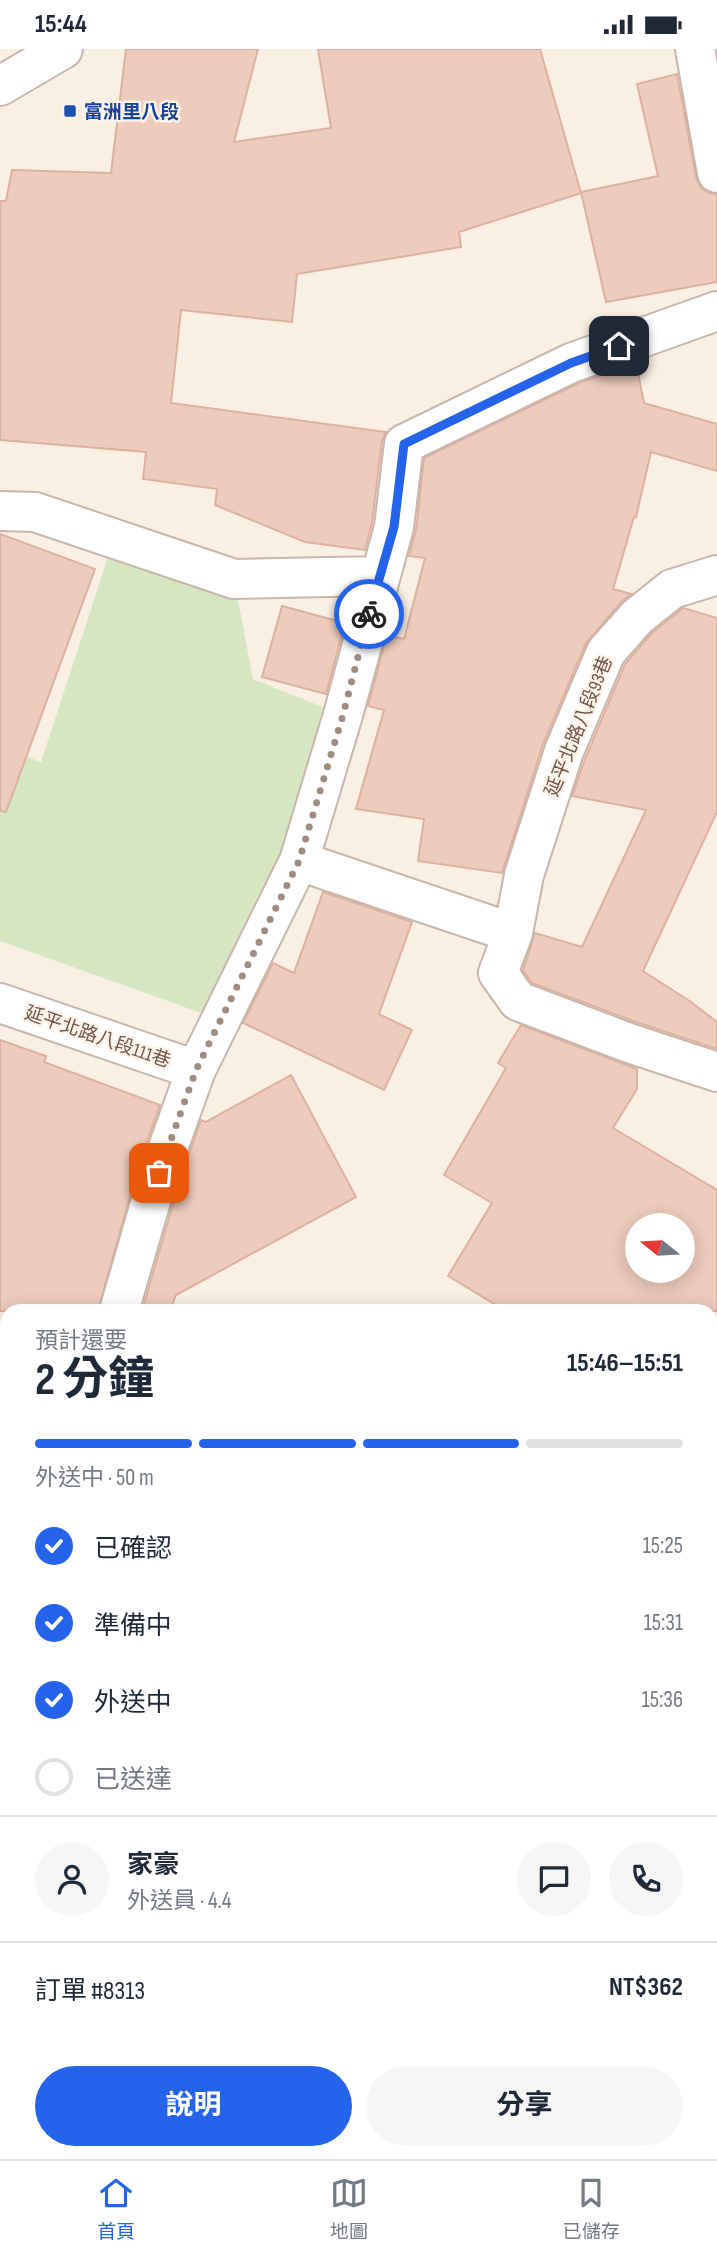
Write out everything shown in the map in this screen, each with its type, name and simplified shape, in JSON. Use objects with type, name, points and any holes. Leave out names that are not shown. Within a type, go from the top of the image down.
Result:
[{"type":"street","points":[[0,86],[63,49]]},
{"type":"street","points":[[695,49],[717,173]]},
{"type":"street","points":[[121,1304],[159,1173],[196,1070],[299,861],[343,715],[394,527],[404,444],[571,363],[717,311]]},
{"type":"street","points":[[0,511],[35,512],[234,579],[379,576]]},
{"type":"street","name":"延平北路八段93巷","points":[[717,575],[673,589],[637,617],[606,652],[564,751],[524,875],[513,933],[498,973],[518,1001],[629,1043],[717,1072]]},
{"type":"street","points":[[299,861],[513,933]]},
{"type":"street","name":"延平北路八段111巷","points":[[0,1003],[196,1070]]},
{"type":"green space","points":[[114,539],[234,579],[253,679],[343,715],[221,1020],[0,941],[0,747],[41,762]]},
{"type":"building","points":[[126,49],[258,49],[234,142],[331,128],[318,49],[540,49],[581,193],[459,232],[461,247],[297,274],[292,322],[181,310],[171,403],[386,432],[382,441],[372,523],[365,550],[305,542],[215,505],[217,489],[143,479],[146,452],[0,440],[0,201],[6,201],[12,170],[111,173]]},
{"type":"building","points":[[677,74],[696,177],[701,188],[717,194],[717,282],[606,302],[581,192],[658,176],[637,84]]},
{"type":"building","points":[[636,363],[644,403],[717,424],[717,471],[651,452],[636,517],[613,589],[631,594],[586,643],[543,744],[502,873],[418,861],[424,819],[356,809],[384,710],[368,706],[387,635],[404,639],[425,558],[409,556],[416,530],[424,458],[579,383]]},
{"type":"building","points":[[0,534],[95,569],[6,812],[0,811]]},
{"type":"building","points":[[282,606],[345,623],[326,694],[262,677]]},
{"type":"building","points":[[683,608],[717,618],[717,812],[643,971],[717,1022],[717,1049],[532,983],[523,970],[535,933],[582,947],[646,810],[572,796],[625,664],[652,633]]},
{"type":"building","points":[[323,892],[412,922],[379,1014],[412,1030],[384,1090],[243,1023],[273,963],[294,973]]},
{"type":"building","points":[[521,1025],[637,1069],[637,1089],[613,1128],[717,1190],[717,1304],[494,1304],[448,1276],[492,1203],[444,1175],[506,1068],[498,1063]]},
{"type":"building","points":[[0,1040],[46,1056],[44,1062],[160,1105],[138,1167],[100,1304],[0,1304]]},
{"type":"building","points":[[291,1075],[356,1197],[176,1295],[173,1304],[144,1304],[180,1180],[201,1120],[206,1122]]},
{"type":"way so far","points":[[159,1173],[196,1070],[299,861],[343,715],[369,614]]},
{"type":"place","name":"富洲里八段","points":[[70,111]]},
{"type":"route","points":[[369,614],[394,527],[404,444],[571,363],[619,346]]}]
